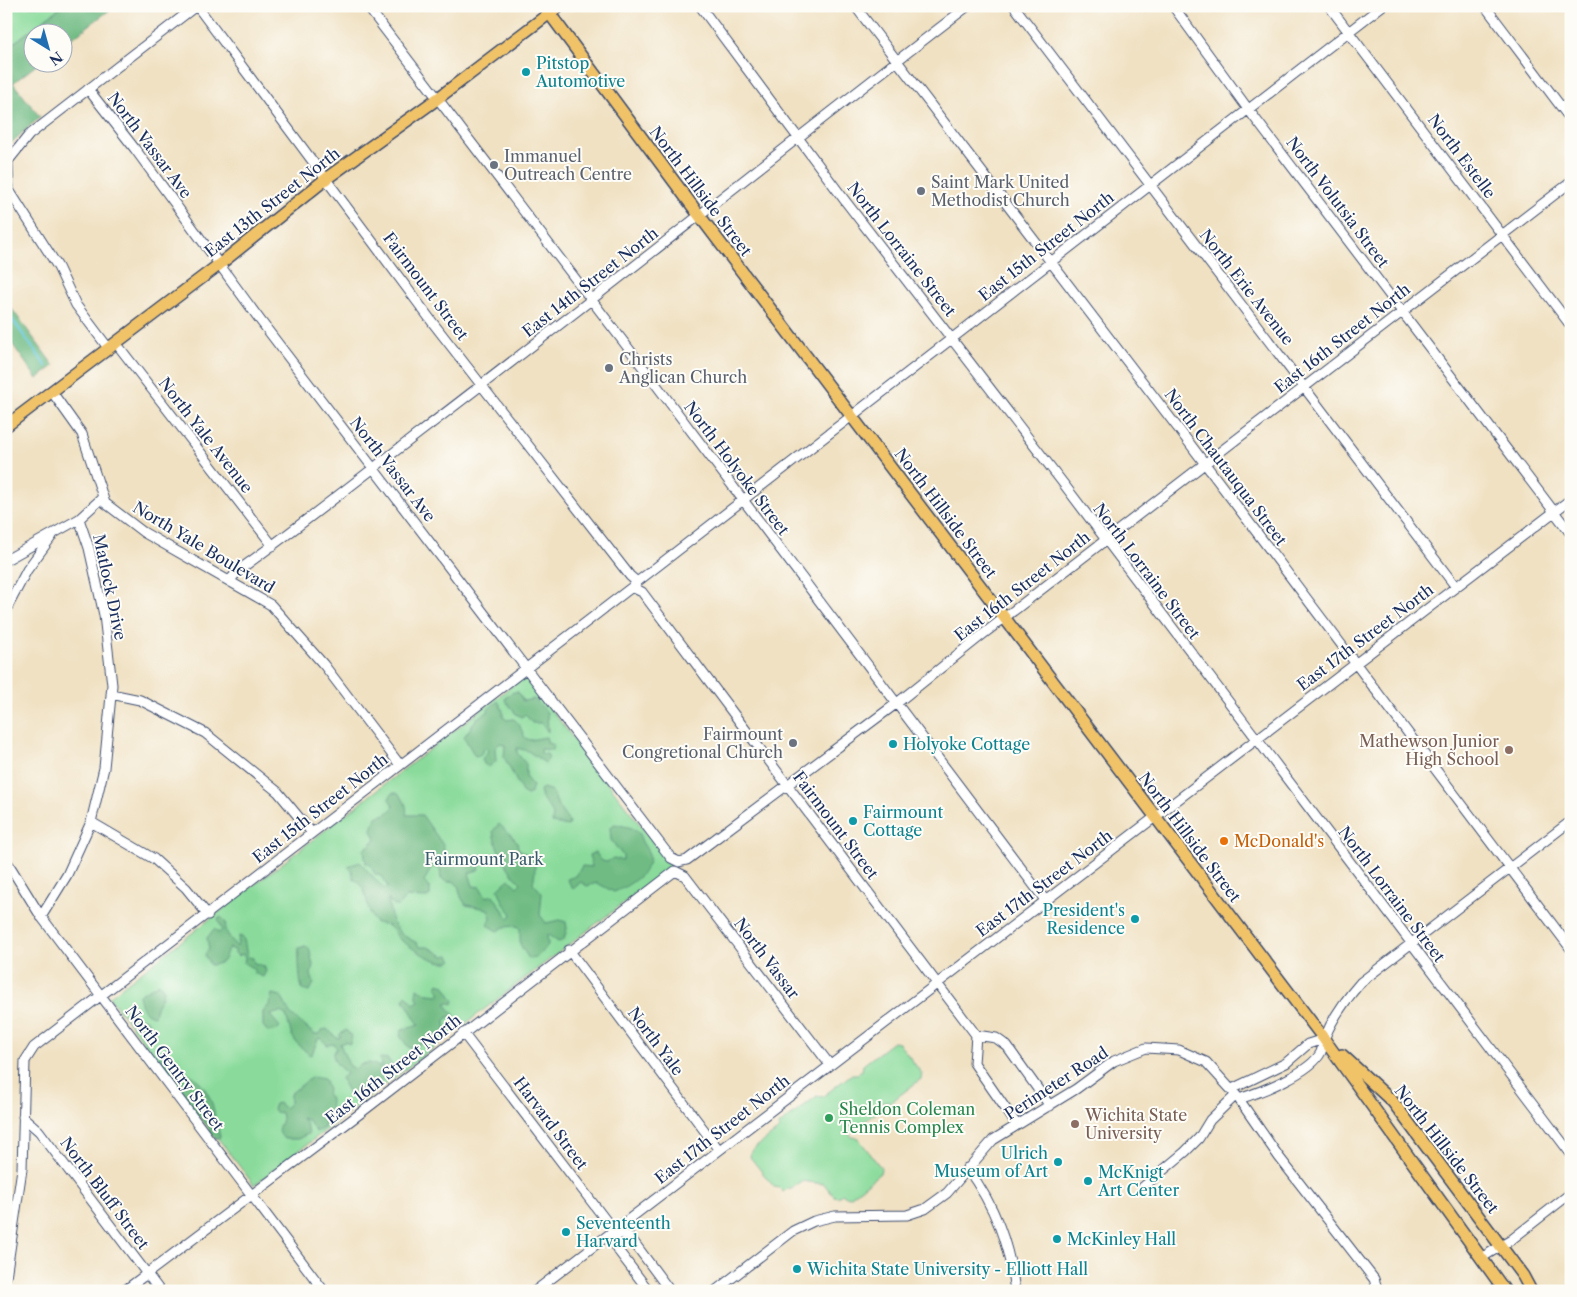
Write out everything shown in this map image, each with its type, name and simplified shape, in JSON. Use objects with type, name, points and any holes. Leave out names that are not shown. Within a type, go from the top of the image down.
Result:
[{"type":"main road","name":"East 13th Street North","points":[[6,426],[220,264],[328,178],[437,99],[551,9]]},
{"type":"main road","name":"North Hillside Street","points":[[551,9],[700,215],[1154,817],[1324,1039],[1505,1291]]},
{"type":"main road","name":"North Hillside Street","points":[[1324,1039],[1393,1102],[1531,1291]]},
{"type":"street","points":[[88,89],[196,6]]},
{"type":"street","name":"Fairmount Street","points":[[196,6],[328,178],[329,184],[482,386],[744,724],[788,786],[976,1036]]},
{"type":"street","name":"North Holyoke Street","points":[[367,6],[592,300],[1045,900]]},
{"type":"street","name":"North Lorraine Street","points":[[700,6],[1571,1154]]},
{"type":"street","name":"North Chautauqua Street","points":[[855,6],[1205,463],[1571,949]]},
{"type":"street","name":"East 14th Street North","points":[[230,580],[239,570],[482,386],[798,136],[968,6]]},
{"type":"street","name":"North Erie Avenue","points":[[1014,6],[1456,586]]},
{"type":"street","name":"North Volutsia Street","points":[[1173,6],[1401,312],[1571,534]]},
{"type":"street","name":"North Estelle","points":[[1329,6],[1571,326]]},
{"type":"street","name":"East 15th Street North","points":[[23,1117],[25,1061],[34,1047],[208,915],[1382,6]]},
{"type":"street","points":[[1485,6],[1571,120]]},
{"type":"street","name":"North Yale Avenue","points":[[88,89],[29,135],[8,161],[9,190],[58,267],[76,306],[112,346],[273,546]]},
{"type":"street","name":"North Vassar Ave","points":[[88,89],[135,149],[373,468],[679,866]]},
{"type":"street","name":"East 16th Street North","points":[[124,1291],[679,866],[897,703],[1005,617],[1571,182]]},
{"type":"street","points":[[6,560],[79,519],[102,498],[82,434],[52,392]]},
{"type":"street","name":"North Yale Boulevard","points":[[102,498],[105,503],[143,532],[271,605],[324,665],[400,765]]},
{"type":"street","name":"East 17th Street North","points":[[535,1291],[1571,499]]},
{"type":"street","name":"Matlock Drive","points":[[41,917],[67,875],[91,822],[104,768],[111,694],[104,616],[89,548],[79,519]]},
{"type":"street","points":[[6,610],[27,570],[55,532]]},
{"type":"street","points":[[111,694],[140,700],[205,733],[278,792],[312,833]]},
{"type":"street","points":[[1235,1094],[1268,1090],[1306,1068],[1321,1052],[1324,1039],[1338,1008],[1361,982],[1571,820]]},
{"type":"street","points":[[91,822],[154,860],[186,888],[208,915]]},
{"type":"street","name":"North Gentry Street","points":[[6,860],[23,891],[41,917],[324,1291]]},
{"type":"street","name":"North Vassar","points":[[679,866],[830,1065]]},
{"type":"street","name":"North Yale","points":[[569,950],[719,1150]]},
{"type":"street","name":"Harvard Street","points":[[463,1033],[614,1231]]},
{"type":"street","points":[[1017,1126],[974,1062],[976,1036],[996,1038],[1007,1046],[1050,1106]]},
{"type":"street","points":[[1143,1187],[1185,1152],[1198,1138],[1210,1120],[1235,1094],[1286,1062],[1308,1044],[1324,1039]]},
{"type":"street","name":"Perimeter Road","points":[[715,1291],[801,1227],[835,1216],[907,1215],[925,1209],[947,1192],[994,1140],[1050,1106],[1114,1061],[1146,1048],[1179,1050],[1206,1062],[1235,1094],[1279,1157],[1374,1279],[1378,1291]]},
{"type":"street","points":[[6,1277],[22,1169],[23,1117]]},
{"type":"street","name":"North Bluff Street","points":[[23,1117],[39,1131],[160,1291]]},
{"type":"street","points":[[967,1168],[983,1190],[998,1218],[1008,1248],[1015,1291]]},
{"type":"street","points":[[1481,1258],[1571,1193]]},
{"type":"street","points":[[614,1231],[617,1249],[649,1291]]},
{"type":"street","points":[[614,1231],[630,1237],[670,1291]]},
{"type":"green space","points":[[6,6],[62,6],[41,22],[22,22],[22,37],[6,49]]},
{"type":"green space","points":[[62,6],[115,6],[72,38],[72,22],[41,22]]},
{"type":"green space","points":[[22,37],[22,72],[27,72],[13,83],[40,117],[11,143],[6,151],[6,49]]},
{"type":"green space","points":[[6,301],[54,366],[37,379],[6,335]]},
{"type":"green space","name":"Fairmount Park","points":[[525,676],[672,866],[254,1185],[109,997]]},
{"type":"green space","points":[[518,692],[523,701],[534,699],[547,712],[548,732],[541,723],[532,723],[525,714],[522,717],[516,714],[505,700],[506,696]]},
{"type":"green space","points":[[498,701],[503,711],[503,717],[507,720],[514,719],[519,724],[525,738],[530,740],[546,737],[548,743],[554,745],[552,750],[540,749],[542,754],[547,754],[549,758],[545,763],[528,751],[517,748],[517,753],[526,764],[526,778],[533,786],[530,794],[527,795],[522,792],[504,757],[505,745],[500,743],[495,748],[496,761],[489,767],[484,764],[482,759],[488,751],[485,747],[480,755],[475,756],[464,737],[477,718],[488,712],[488,709]]},
{"type":"green space","points":[[543,788],[552,791],[559,808],[569,822],[568,826],[552,823],[553,814],[541,797],[540,790]]},
{"type":"green space","points":[[392,793],[397,793],[403,800],[406,806],[406,815],[422,815],[443,845],[446,857],[451,859],[454,857],[468,857],[471,864],[478,862],[480,866],[478,870],[469,873],[473,886],[480,887],[486,897],[493,895],[509,919],[512,914],[504,904],[498,889],[509,879],[517,887],[521,883],[507,866],[496,845],[493,831],[499,824],[517,841],[518,848],[534,862],[533,883],[542,893],[540,915],[546,923],[560,920],[566,922],[567,928],[564,940],[558,942],[547,934],[548,945],[536,958],[529,959],[520,944],[520,929],[518,926],[504,927],[498,931],[488,925],[491,918],[488,909],[466,905],[461,897],[458,885],[453,881],[448,882],[441,879],[440,869],[432,866],[424,882],[430,888],[430,896],[426,898],[406,897],[398,906],[394,906],[388,899],[392,922],[401,934],[417,943],[419,947],[428,947],[444,956],[449,955],[453,960],[442,962],[434,960],[399,939],[389,927],[376,923],[370,913],[365,893],[359,882],[354,879],[352,871],[348,866],[360,862],[384,889],[388,887],[381,876],[375,874],[370,864],[366,863],[364,850],[376,839],[372,830],[376,817],[386,814],[394,807],[389,799]]},
{"type":"green space","points":[[615,824],[632,828],[640,834],[649,855],[647,867],[632,883],[614,892],[597,883],[587,886],[581,882],[573,889],[567,879],[576,876],[582,866],[592,867],[589,855],[595,852],[602,861],[607,862],[613,858],[623,860],[623,856],[611,840],[610,827]]},
{"type":"green space","points":[[221,917],[226,923],[225,930],[235,945],[237,947],[239,936],[242,937],[248,957],[253,958],[254,963],[264,966],[266,971],[263,977],[254,973],[254,969],[244,963],[245,958],[243,954],[238,956],[235,950],[229,948],[222,962],[210,965],[205,955],[209,949],[207,938],[214,929],[219,933],[222,930],[218,919]]},
{"type":"green space","points":[[305,946],[309,948],[313,965],[311,975],[314,983],[310,991],[302,989],[301,981],[299,948]]},
{"type":"green space","points":[[159,983],[163,988],[163,992],[154,1016],[145,1011],[139,995]]},
{"type":"green space","points":[[439,983],[444,985],[454,1001],[453,1004],[447,1002],[446,1005],[455,1016],[453,1018],[449,1016],[445,1021],[446,1032],[442,1035],[435,1036],[409,1048],[400,1036],[402,1030],[419,1025],[404,1000],[406,995],[414,1004],[419,1001],[416,995],[417,988],[428,994],[441,995],[437,986]]},
{"type":"green space","points":[[272,994],[281,996],[290,1014],[314,1034],[320,1034],[322,1030],[327,1029],[337,1038],[341,1037],[339,1035],[346,1030],[352,1037],[350,1044],[344,1042],[340,1044],[349,1065],[355,1069],[367,1063],[379,1067],[382,1065],[380,1058],[388,1059],[396,1071],[357,1097],[349,1094],[341,1078],[347,1073],[336,1063],[333,1054],[337,1048],[333,1044],[327,1045],[321,1038],[318,1039],[310,1055],[295,1041],[286,1015],[280,1012],[270,1015],[280,1027],[278,1030],[268,1032],[263,1026],[263,1012],[269,1005]]},
{"type":"green space","points":[[143,1018],[151,1026],[153,1033],[150,1037],[143,1031],[140,1025],[138,1019]]},
{"type":"green space","name":"Sheldon Coleman Tennis Complex","points":[[893,1042],[899,1043],[922,1074],[921,1079],[891,1102],[885,1101],[880,1104],[880,1110],[849,1133],[852,1137],[858,1138],[881,1168],[880,1173],[850,1197],[845,1196],[843,1193],[838,1197],[834,1196],[824,1184],[801,1181],[790,1190],[788,1188],[783,1192],[779,1188],[774,1187],[750,1157],[751,1151],[780,1129],[778,1126],[817,1096],[822,1097],[852,1074],[862,1071],[863,1065]]},
{"type":"green space","points":[[163,1050],[172,1060],[177,1060],[183,1071],[196,1078],[209,1095],[215,1116],[212,1118],[212,1123],[218,1128],[220,1137],[216,1139],[214,1137],[185,1099],[177,1085],[173,1070],[165,1065],[160,1057]]},
{"type":"green space","points":[[312,1077],[324,1079],[328,1090],[327,1095],[331,1100],[330,1114],[325,1121],[324,1128],[316,1132],[308,1120],[301,1118],[305,1121],[309,1133],[298,1139],[284,1139],[279,1132],[282,1116],[280,1112],[276,1113],[273,1109],[275,1104],[279,1103],[284,1108],[290,1103],[290,1094]]},
{"type":"waterway","points":[[6,311],[46,366]]},
{"type":"place","name":"Pitstop Automotive","points":[[526,72]]},
{"type":"place","name":"Immanuel Outreach Centre","points":[[494,165]]},
{"type":"place","name":"Saint Mark United Methodist Church","points":[[921,191]]},
{"type":"place","name":"Christs Anglican Church","points":[[609,368]]},
{"type":"place","name":"Fairmount Congretional Church","points":[[793,743]]},
{"type":"place","name":"Holyoke Cottage","points":[[893,744]]},
{"type":"place","name":"Mathewson Junior High School","points":[[1509,750]]},
{"type":"place","name":"Fairmount Cottage","points":[[853,821]]},
{"type":"place","name":"McDonald's","points":[[1224,841]]},
{"type":"place","name":"President's Residence","points":[[1135,919]]},
{"type":"place","name":"Sheldon Coleman Tennis Complex","points":[[829,1118]]},
{"type":"place","name":"Wichita State University","points":[[1075,1124]]},
{"type":"place","name":"Ulrich Museum of Art","points":[[1058,1162]]},
{"type":"place","name":"McKnigt Art Center","points":[[1088,1181]]},
{"type":"place","name":"Seventeenth Harvard","points":[[566,1232]]},
{"type":"place","name":"McKinley Hall","points":[[1057,1239]]},
{"type":"place","name":"Wichita State University - Elliott Hall","points":[[797,1269]]}]
